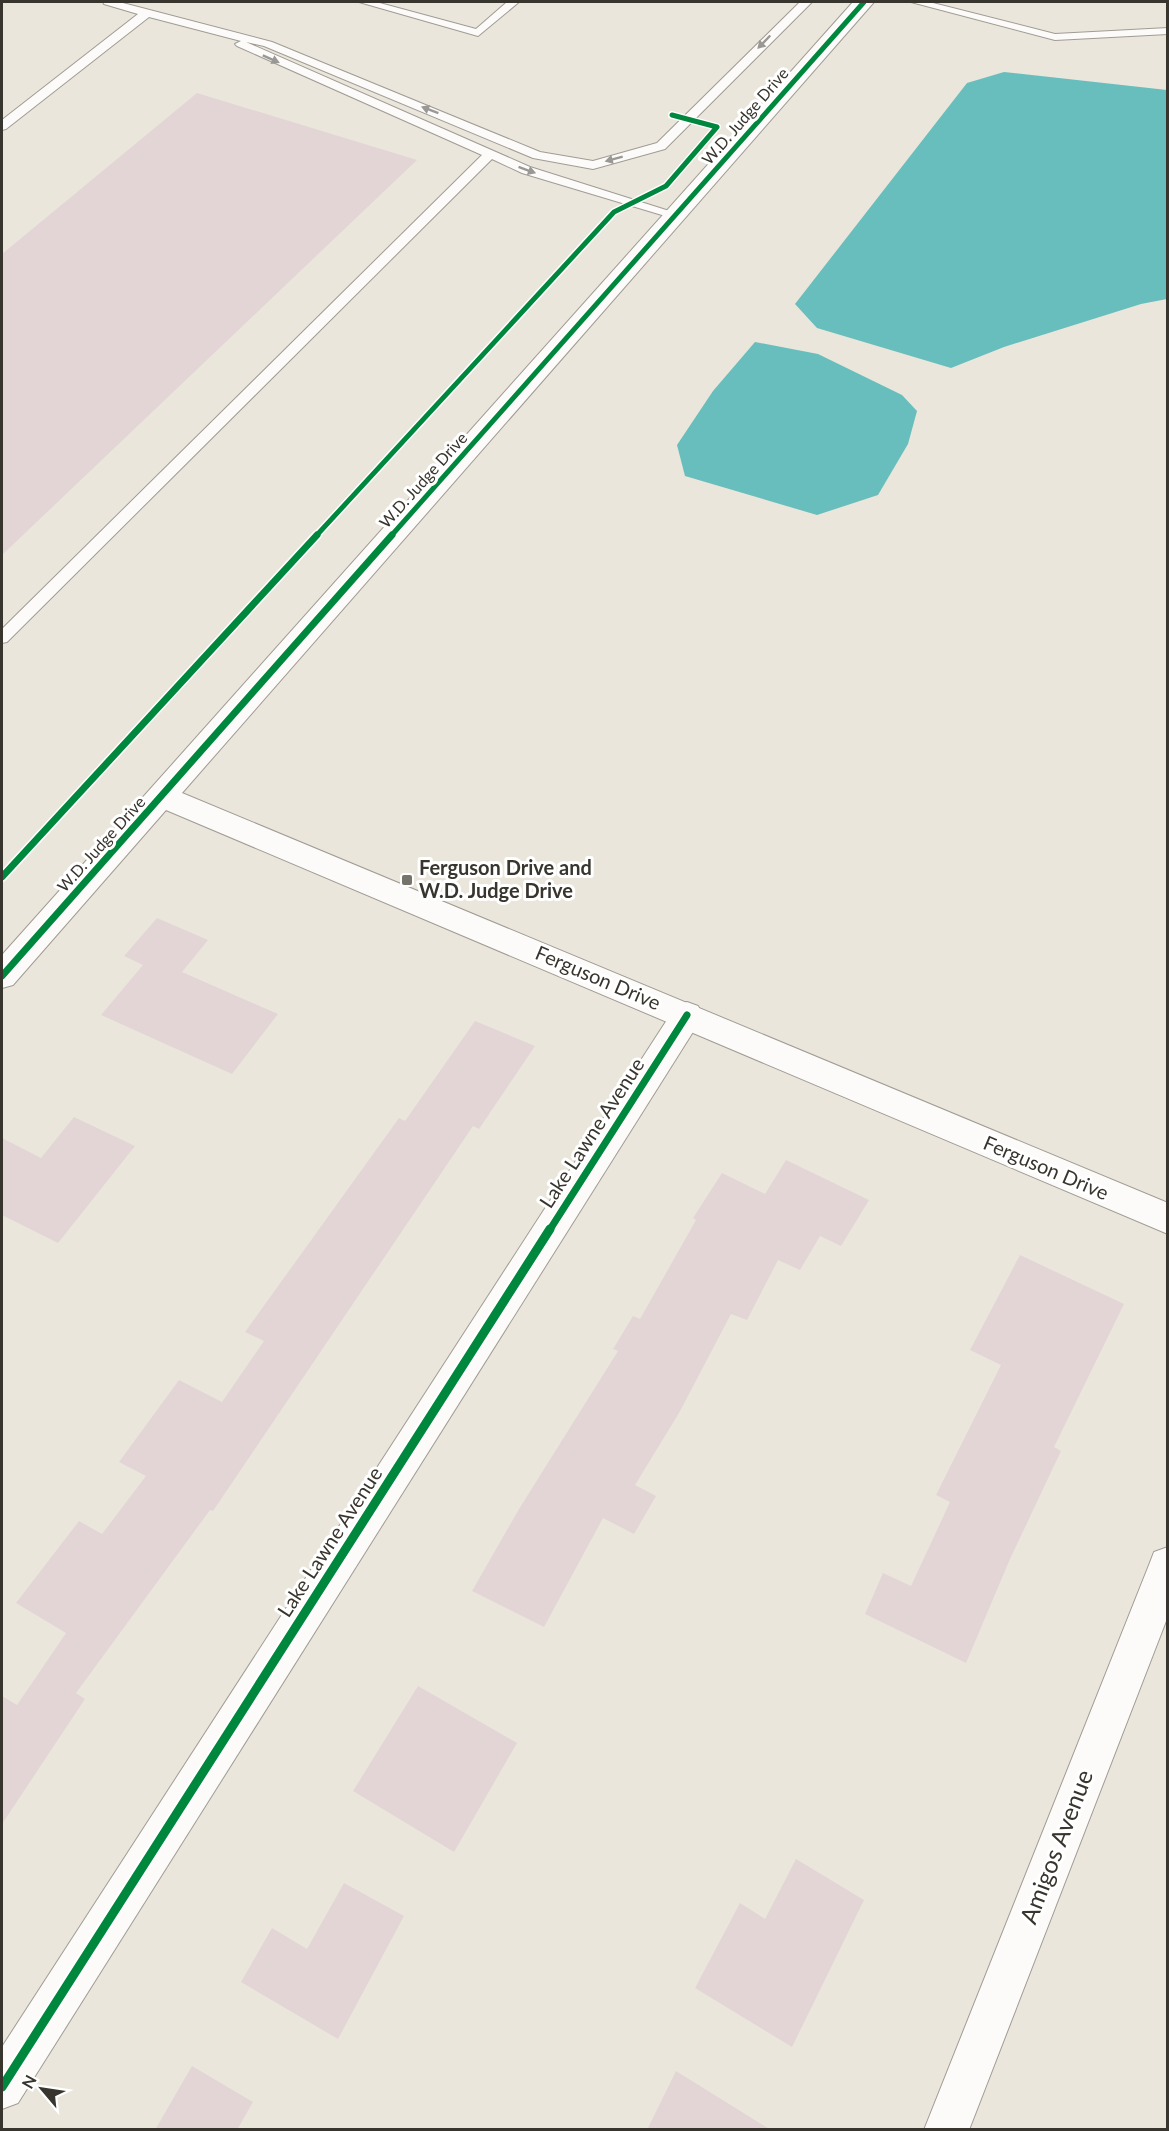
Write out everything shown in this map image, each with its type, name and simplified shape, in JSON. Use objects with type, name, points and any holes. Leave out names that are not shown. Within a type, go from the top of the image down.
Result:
[{"type":"street","name":"W.D. Judge Drive","points":[[2,976],[864,2]]},
{"type":"street","name":"Ferguson Drive","points":[[161,796],[687,1015],[1167,1219]]},
{"type":"street","name":"Lake Lawne Avenue","points":[[2,2087],[687,1015]]},
{"type":"street","name":"Amigos Avenue","points":[[946,2130],[1167,1565]]},
{"type":"lane","points":[[108,2],[268,44],[537,155],[593,165],[661,146],[806,2]]},
{"type":"lane","points":[[365,2],[478,33],[513,2]]},
{"type":"lane","points":[[917,2],[1055,37],[1167,32]]},
{"type":"lane","points":[[2,126],[147,13]]},
{"type":"lane","points":[[219,32],[257,53],[526,170],[676,215]]},
{"type":"lane","points":[[2,638],[490,154]]},
{"type":"water","points":[[1004,72],[1167,90],[1167,299],[1141,304],[1004,347],[951,368],[817,328],[795,304],[967,83]]},
{"type":"water","points":[[755,342],[818,354],[902,395],[917,411],[908,444],[878,495],[817,515],[685,476],[677,445],[713,391]]},
{"type":"building","points":[[197,93],[417,160],[2,555],[2,254]]},
{"type":"building","points":[[157,918],[208,940],[182,972],[278,1014],[232,1074],[101,1015],[143,965],[124,956]]},
{"type":"building","points":[[475,1021],[535,1046],[479,1129],[473,1126],[213,1511],[210,1510],[76,1693],[85,1699],[2,1824],[2,1696],[17,1705],[66,1633],[16,1603],[79,1521],[102,1534],[146,1476],[119,1462],[179,1380],[222,1402],[264,1341],[245,1332],[399,1118],[405,1121]]},
{"type":"building","points":[[74,1117],[135,1146],[58,1243],[2,1215],[2,1138],[41,1158]]},
{"type":"building","points":[[786,1160],[869,1200],[841,1246],[820,1236],[800,1270],[778,1260],[747,1320],[731,1314],[679,1413],[635,1485],[656,1496],[634,1534],[603,1518],[544,1627],[472,1591],[519,1509],[618,1351],[613,1349],[633,1316],[640,1319],[696,1220],[693,1218],[722,1173],[765,1194]]},
{"type":"building","points":[[1020,1255],[1124,1304],[1054,1447],[1061,1451],[1010,1559],[966,1663],[865,1614],[883,1573],[911,1586],[950,1502],[936,1495],[1001,1365],[970,1350]]},
{"type":"building","points":[[418,1686],[517,1743],[454,1852],[353,1791]]},
{"type":"building","points":[[796,1859],[864,1900],[792,2047],[695,1988],[740,1903],[765,1919]]},
{"type":"building","points":[[344,1883],[404,1916],[338,2039],[241,1982],[272,1928],[307,1949]]},
{"type":"building","points":[[192,2066],[253,2102],[237,2130],[155,2130]]},
{"type":"building","points":[[676,2071],[771,2130],[647,2130]]},
{"type":"cycle path","points":[[2,976],[864,2]]},
{"type":"cycle path","points":[[2,877],[614,212],[666,186],[717,127],[672,115]]},
{"type":"cycle path","points":[[2,2087],[687,1015]]},
{"type":"place","name":"Ferguson Drive and W.D. Judge Drive","points":[[407,880]]}]
